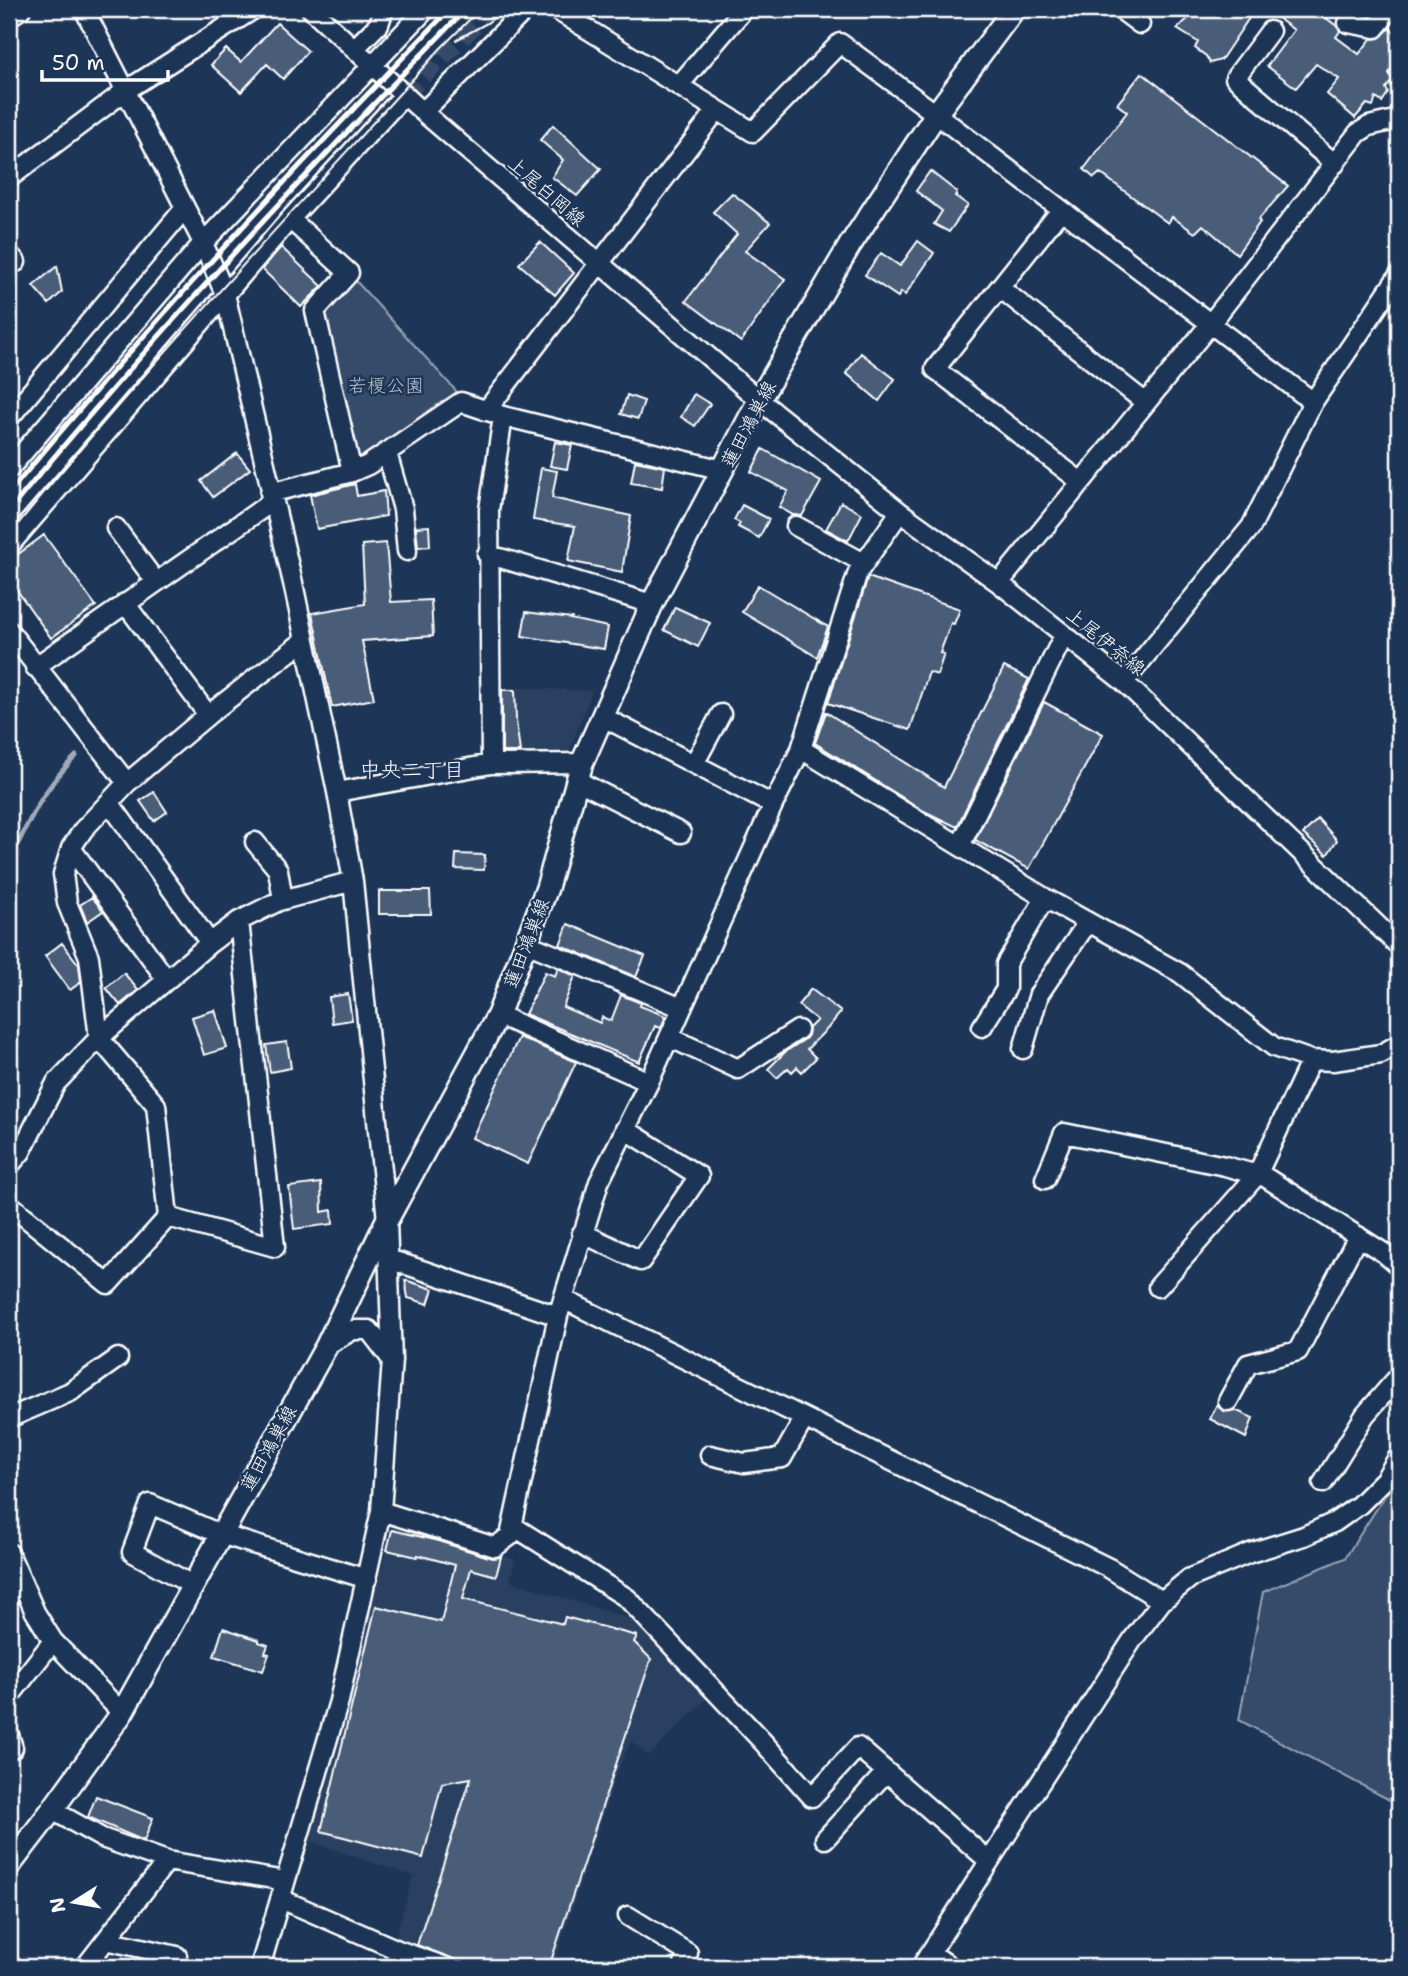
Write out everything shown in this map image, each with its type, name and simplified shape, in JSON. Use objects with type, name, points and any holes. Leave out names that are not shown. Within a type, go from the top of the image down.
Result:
[{"type":"main road","name":"蓮田鴻巣線","points":[[9,1866],[122,1713],[327,1345],[387,1220],[498,1015],[547,888],[580,772],[603,718],[652,604],[760,400],[850,245],[936,114],[1014,9]]},
{"type":"street","points":[[9,17],[21,9]]},
{"type":"street","points":[[84,9],[203,243],[225,294],[305,640],[353,881],[387,1220],[391,1360],[381,1511],[339,1701],[260,1967]]},
{"type":"street","points":[[9,178],[125,91],[254,9]]},
{"type":"street","name":"上尾白岡線","points":[[311,9],[423,112],[760,400]]},
{"type":"street","points":[[363,57],[384,9]]},
{"type":"street","points":[[9,469],[363,57],[402,18],[407,9]]},
{"type":"street","points":[[363,57],[426,9]]},
{"type":"street","points":[[423,112],[526,9]]},
{"type":"street","points":[[555,9],[753,132],[840,43],[1313,402]]},
{"type":"street","points":[[1120,9],[1140,24]]},
{"type":"street","points":[[1348,23],[1375,28],[1391,9]]},
{"type":"street","points":[[679,85],[739,11]]},
{"type":"street","points":[[1270,31],[1235,78],[1335,164]]},
{"type":"street","points":[[9,546],[290,219],[404,95]]},
{"type":"street","points":[[491,764],[488,510],[494,414],[600,263],[717,110]]},
{"type":"street","points":[[999,583],[1211,323],[1358,133],[1369,125],[1399,119]]},
{"type":"street","points":[[11,410],[185,208]]},
{"type":"street","points":[[1061,210],[935,369],[1081,482]]},
{"type":"street","points":[[290,219],[348,273],[315,311],[352,472]]},
{"type":"street","points":[[1124,682],[1251,527],[1313,402],[1399,275]]},
{"type":"street","points":[[1000,288],[1146,403]]},
{"type":"street","name":"上尾伊奈線","points":[[760,400],[900,512],[999,583],[1124,682],[1399,946]]},
{"type":"street","points":[[35,667],[272,497],[368,466],[461,402],[494,414],[723,470]]},
{"type":"street","points":[[387,453],[403,509],[407,551]]},
{"type":"street","points":[[381,1511],[495,1547],[510,1536],[561,1308],[599,1182],[649,1082],[773,805],[801,749],[858,572],[900,512]]},
{"type":"street","points":[[796,526],[864,563]]},
{"type":"street","points":[[116,528],[156,582]]},
{"type":"street","points":[[488,554],[652,604]]},
{"type":"street","points":[[125,603],[208,715]]},
{"type":"street","points":[[9,631],[127,783]]},
{"type":"street","points":[[960,846],[1064,635]]},
{"type":"street","points":[[9,1204],[108,1284],[168,1217],[156,1105],[99,1038],[89,957],[67,903],[63,874],[71,848],[83,830],[127,783],[208,715],[305,640]]},
{"type":"street","points":[[694,764],[721,714]]},
{"type":"street","points":[[603,718],[773,805]]},
{"type":"street","points":[[801,749],[1045,898],[1180,973],[1274,1047],[1311,1060],[1333,1061],[1381,1054],[1399,1044]]},
{"type":"street","points":[[337,792],[491,764],[580,772],[681,833]]},
{"type":"street","points":[[110,802],[210,943]]},
{"type":"street","points":[[255,842],[278,870],[284,900]]},
{"type":"street","points":[[71,848],[167,980]]},
{"type":"street","points":[[9,1166],[21,1152],[56,1083],[99,1038],[210,943],[239,921],[284,900],[353,881]]},
{"type":"street","points":[[982,1027],[1006,989],[1006,964],[1045,898]]},
{"type":"street","points":[[168,1217],[275,1247],[239,921]]},
{"type":"street","points":[[1023,1049],[1039,995],[1088,922]]},
{"type":"street","points":[[526,943],[682,1008]]},
{"type":"street","points":[[498,1015],[649,1082]]},
{"type":"street","points":[[669,1037],[738,1069],[798,1030]]},
{"type":"street","points":[[1158,1287],[1257,1175],[1311,1060]]},
{"type":"street","points":[[582,1233],[641,1261],[699,1175],[625,1129]]},
{"type":"street","points":[[1045,1179],[1064,1133],[1257,1175],[1265,1177],[1358,1236],[1399,1266]]},
{"type":"street","points":[[1228,1401],[1248,1364],[1298,1351],[1358,1236]]},
{"type":"street","points":[[389,1259],[561,1308],[804,1419],[1109,1569],[1162,1601]]},
{"type":"street","points":[[327,1345],[354,1330],[369,1330],[391,1360]]},
{"type":"street","points":[[9,1418],[70,1392],[118,1358]]},
{"type":"street","points":[[1323,1483],[1365,1415],[1399,1376]]},
{"type":"street","points":[[710,1455],[744,1463],[782,1458],[804,1419]]},
{"type":"street","points":[[951,1967],[926,1960],[1133,1639],[1162,1601],[1190,1578],[1335,1522],[1359,1505],[1385,1479],[1399,1456]]},
{"type":"street","points":[[192,1585],[132,1552],[149,1504],[220,1534],[367,1579]]},
{"type":"street","points":[[513,1526],[627,1598],[813,1797],[858,1747],[989,1861]]},
{"type":"street","points":[[9,1553],[16,1590],[35,1612],[53,1641],[122,1713]]},
{"type":"street","points":[[9,1697],[53,1641]]},
{"type":"street","points":[[825,1839],[886,1772]]},
{"type":"street","points":[[52,1810],[102,1838],[167,1861],[285,1881]]},
{"type":"street","points":[[85,1967],[167,1861]]},
{"type":"street","points":[[281,1899],[396,1958],[446,1967]]},
{"type":"street","points":[[628,1916],[688,1953],[682,1967]]},
{"type":"street","points":[[106,1940],[177,1956]]},
{"type":"shaded area","points":[[497,687],[592,691],[567,757],[503,760],[497,754]]},
{"type":"shaded area","points":[[428,1537],[515,1559],[510,1581],[646,1624],[711,1694],[649,1756],[631,1741],[615,1777],[553,1967],[469,1967],[394,1941],[413,1876],[306,1840],[386,1552],[423,1559]]},
{"type":"green space","name":"若榎公園","points":[[355,280],[458,393],[363,457],[355,454],[321,315]]},
{"type":"green space","points":[[1399,1474],[1399,1805],[1239,1720],[1263,1592],[1345,1558]]},
{"type":"building","points":[[1198,9],[1255,9],[1221,60],[1210,63],[1206,56],[1195,48],[1198,42],[1177,29]]},
{"type":"building","points":[[1265,9],[1314,9],[1338,27],[1340,31],[1336,37],[1359,54],[1371,39],[1379,38],[1390,28],[1399,38],[1399,61],[1389,73],[1393,80],[1386,88],[1388,93],[1382,102],[1376,98],[1373,106],[1367,104],[1355,118],[1327,94],[1339,79],[1316,64],[1296,88],[1267,66],[1294,30]]},
{"type":"building","points":[[277,23],[308,51],[283,79],[267,64],[241,92],[211,65],[226,49],[241,62]]},
{"type":"building","points":[[1142,73],[1288,186],[1258,220],[1260,222],[1237,254],[1203,225],[1195,233],[1172,217],[1168,223],[1100,173],[1094,178],[1084,169],[1127,112],[1117,104]]},
{"type":"building","points":[[553,125],[601,169],[577,196],[552,177],[563,160],[540,140]]},
{"type":"building","points":[[930,171],[957,192],[955,196],[968,205],[949,232],[934,224],[942,211],[916,191]]},
{"type":"building","points":[[732,193],[770,223],[745,251],[785,279],[741,342],[686,301],[737,234],[713,212]]},
{"type":"building","points":[[918,241],[934,253],[905,295],[901,292],[898,297],[865,275],[881,253],[900,266]]},
{"type":"building","points":[[540,242],[574,273],[555,295],[519,264]]},
{"type":"building","points":[[281,247],[322,286],[301,307],[262,269]]},
{"type":"building","points":[[57,266],[62,292],[49,304],[33,286]]},
{"type":"building","points":[[861,353],[895,379],[879,401],[846,373]]},
{"type":"building","points":[[694,394],[710,404],[695,426],[681,417]]},
{"type":"building","points":[[627,395],[644,401],[638,419],[621,414]]},
{"type":"building","points":[[555,442],[572,445],[567,469],[550,466]]},
{"type":"building","points":[[763,449],[821,482],[802,516],[793,515],[779,507],[788,491],[751,472]]},
{"type":"building","points":[[237,453],[250,469],[213,497],[201,481]]},
{"type":"building","points":[[635,461],[665,467],[662,488],[631,483]]},
{"type":"building","points":[[541,468],[557,471],[552,498],[631,516],[622,572],[568,561],[575,526],[533,520]]},
{"type":"building","points":[[355,484],[357,496],[384,491],[386,516],[317,529],[310,495]]},
{"type":"building","points":[[841,502],[862,514],[848,541],[826,529]]},
{"type":"building","points":[[742,505],[769,519],[759,538],[738,527],[740,523],[734,520]]},
{"type":"building","points":[[429,526],[430,546],[418,547],[416,527]]},
{"type":"building","points":[[44,535],[96,606],[51,638],[9,579],[9,561]]},
{"type":"building","points":[[386,543],[391,602],[431,600],[433,636],[362,641],[374,699],[332,707],[312,613],[365,604],[362,545]]},
{"type":"building","points":[[868,577],[960,609],[954,624],[951,623],[940,653],[944,654],[937,675],[929,672],[910,730],[828,703]]},
{"type":"building","points":[[758,585],[828,627],[817,657],[742,612]]},
{"type":"building","points":[[675,607],[710,623],[698,647],[664,630]]},
{"type":"building","points":[[526,612],[571,618],[608,627],[604,649],[522,636]]},
{"type":"building","points":[[1004,667],[1029,679],[957,827],[924,811],[815,743],[826,712],[944,787]]},
{"type":"building","points":[[502,690],[515,690],[520,752],[502,752]]},
{"type":"building","points":[[1044,702],[1103,734],[1029,869],[975,840]]},
{"type":"building","points":[[154,792],[167,812],[154,821],[140,801]]},
{"type":"building","points":[[1318,819],[1337,840],[1327,855],[1303,834]]},
{"type":"building","points":[[456,854],[485,855],[484,870],[455,869]]},
{"type":"building","points":[[379,891],[430,891],[431,914],[379,914]]},
{"type":"building","points":[[92,897],[103,911],[87,922],[80,905]]},
{"type":"building","points":[[568,924],[645,956],[636,977],[560,945]]},
{"type":"building","points":[[62,943],[79,965],[81,982],[70,990],[45,956]]},
{"type":"building","points":[[558,968],[575,976],[563,1007],[600,1023],[602,1017],[611,1021],[621,995],[666,1016],[661,1028],[655,1026],[639,1062],[525,1014],[545,972],[555,976]]},
{"type":"building","points":[[124,973],[138,990],[120,1005],[106,988]]},
{"type":"building","points":[[811,989],[841,1012],[807,1049],[816,1058],[802,1072],[797,1067],[792,1072],[788,1068],[777,1078],[768,1069],[785,1052],[805,1039],[809,1028],[817,1020],[798,1005]]},
{"type":"building","points":[[348,994],[352,1020],[332,1023],[329,997]]},
{"type":"building","points":[[215,1010],[227,1048],[204,1055],[192,1017]]},
{"type":"building","points":[[519,1037],[576,1062],[528,1164],[472,1138]]},
{"type":"building","points":[[287,1042],[291,1068],[270,1072],[266,1045]]},
{"type":"building","points":[[321,1183],[322,1212],[332,1210],[333,1224],[294,1229],[289,1187]]},
{"type":"building","points":[[405,1280],[433,1289],[428,1304],[408,1298]]},
{"type":"building","points":[[1217,1404],[1223,1411],[1235,1410],[1253,1418],[1246,1438],[1210,1419]]},
{"type":"building","points":[[392,1530],[492,1558],[501,1557],[496,1576],[471,1569],[463,1599],[563,1624],[565,1617],[637,1636],[634,1642],[651,1659],[549,1967],[474,1967],[417,1945],[471,1778],[442,1783],[423,1858],[321,1831],[376,1606],[441,1622],[455,1565],[387,1550]]},
{"type":"building","points":[[223,1628],[268,1645],[265,1653],[269,1654],[263,1671],[214,1656]]},
{"type":"building","points":[[96,1796],[153,1818],[144,1841],[88,1817]]},
{"type":"waterway","points":[[9,862],[45,793],[76,756]]},
{"type":"tunnel","points":[[404,95],[491,9]]},
{"type":"tram line","points":[[9,535],[222,289],[441,48],[480,9]]},
{"type":"tram line","points":[[456,40],[506,9]]},
{"type":"railway","points":[[9,493],[115,368],[225,246],[450,9]]},
{"type":"railway","points":[[9,511],[119,381],[232,255],[466,9]]},
{"type":"district","name":"中央二丁目","points":[[412,770]]}]
